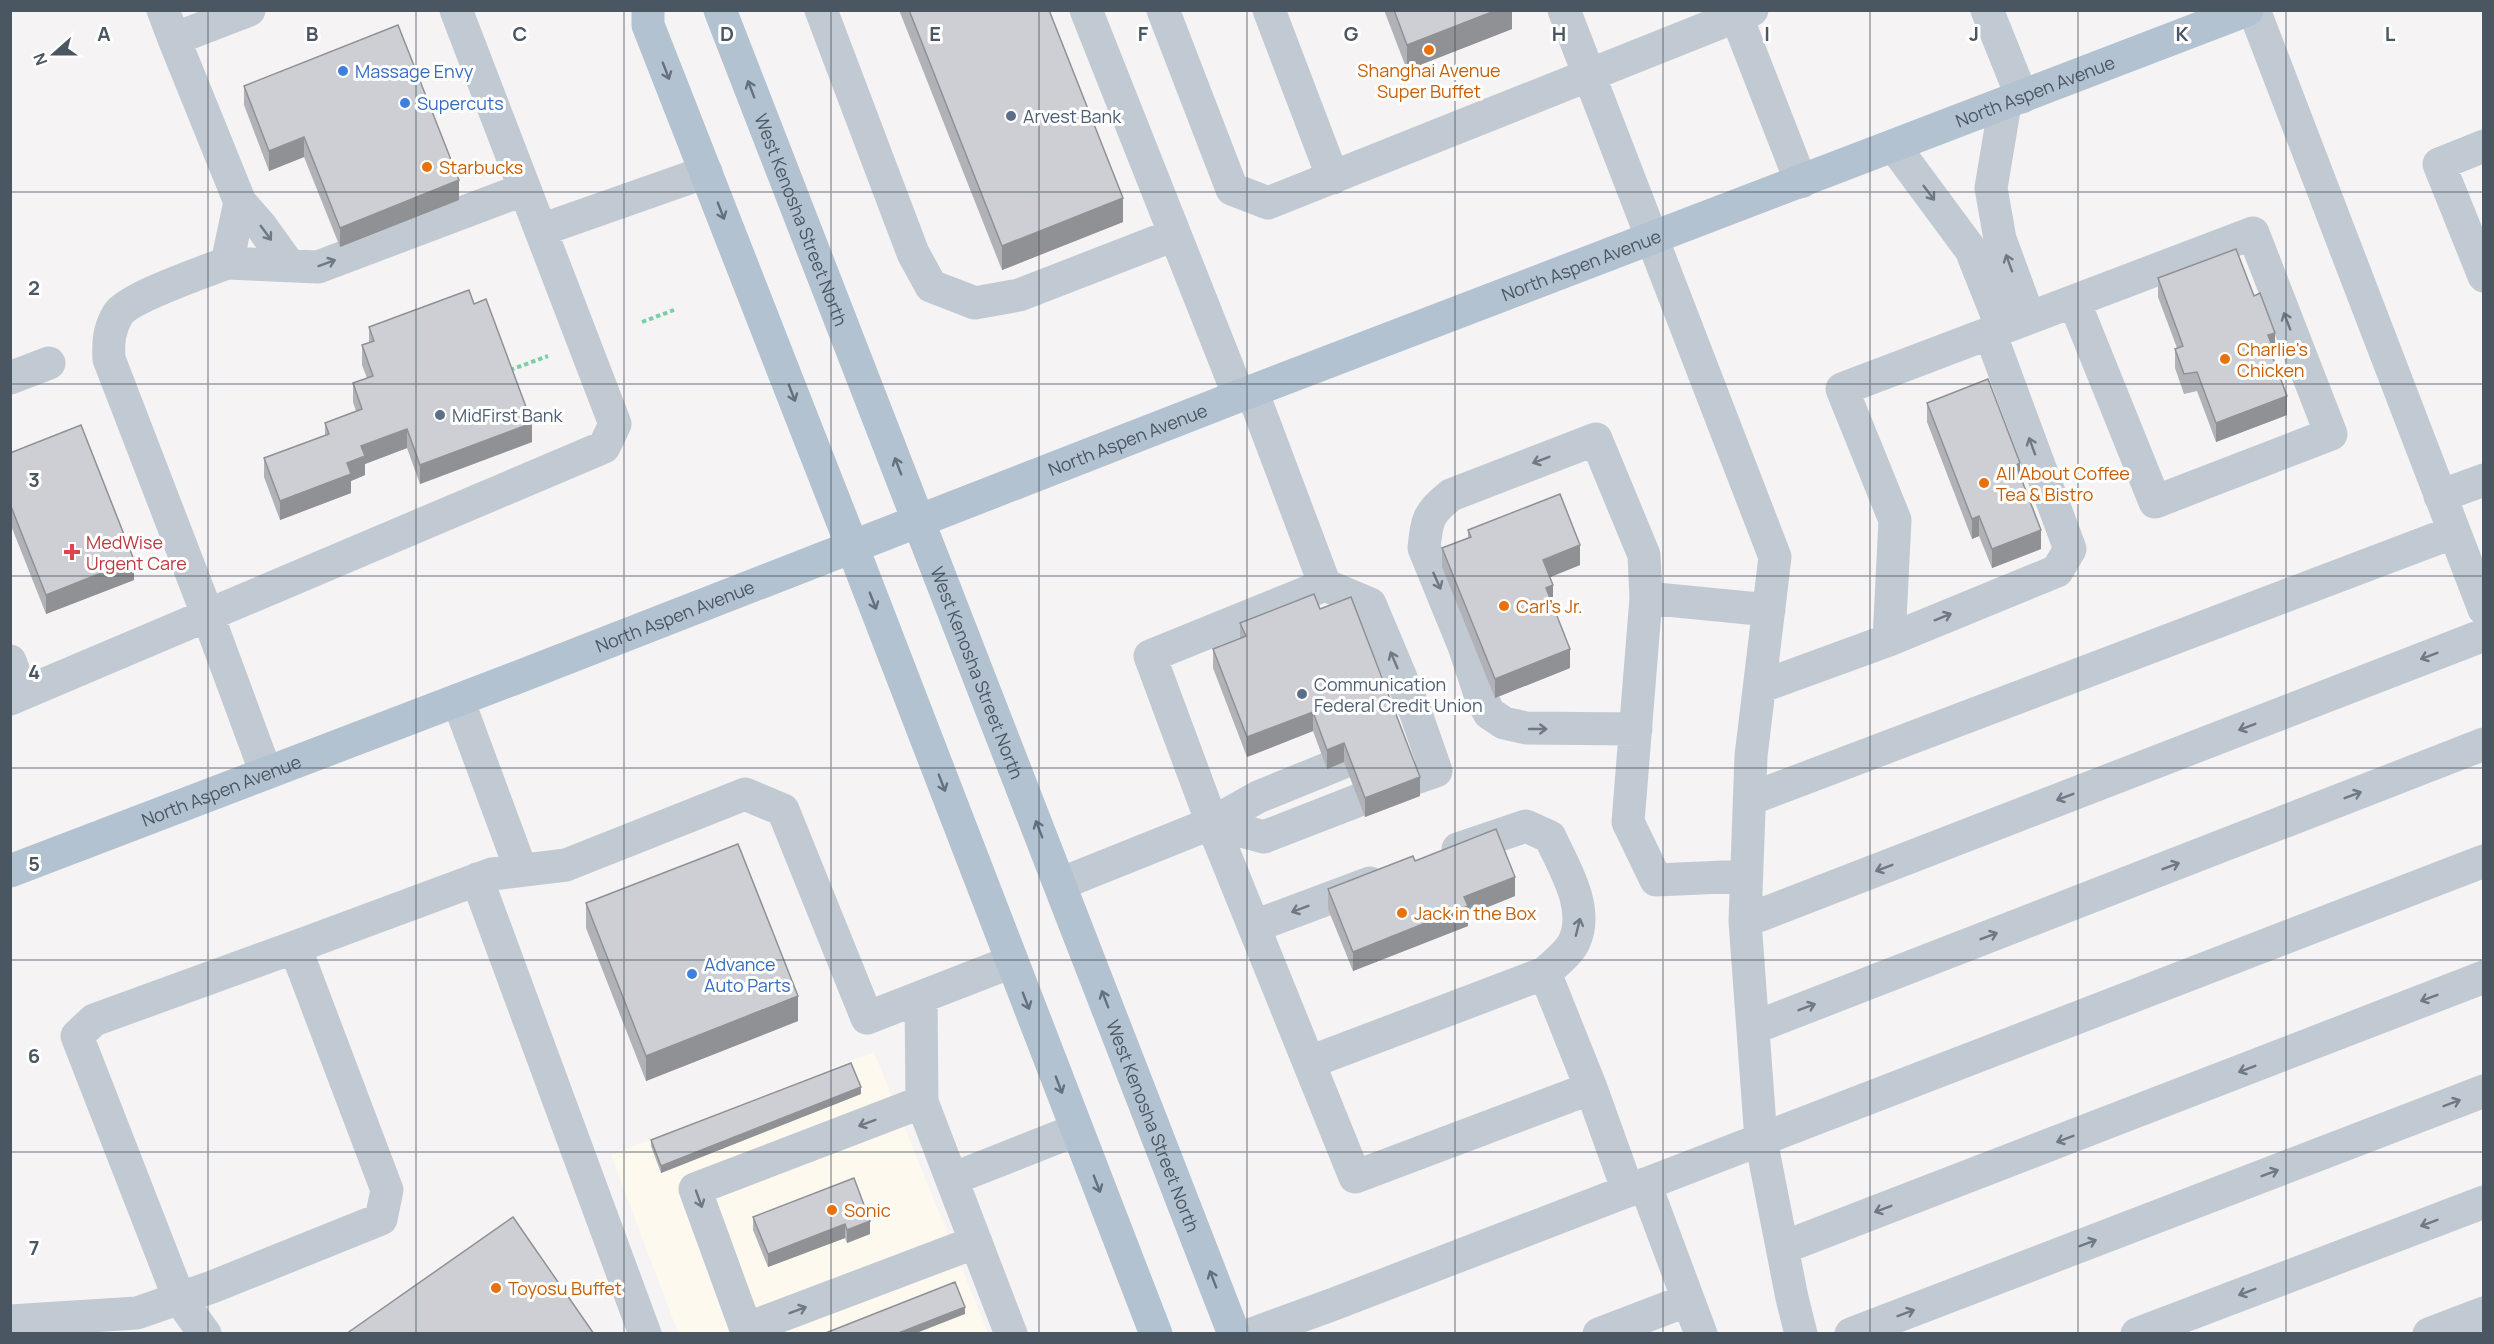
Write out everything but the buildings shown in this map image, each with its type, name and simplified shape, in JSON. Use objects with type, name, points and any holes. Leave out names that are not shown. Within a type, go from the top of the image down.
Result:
[{"type":"main road","points":[[648,10],[648,25],[1156,1334]]},
{"type":"main road","name":"West Kenosha Street North","points":[[720,10],[920,520],[1234,1334]]},
{"type":"main road","name":"North Aspen Avenue","points":[[10,871],[2013,100],[2203,18],[2247,10]]},
{"type":"lane","points":[[249,10],[169,25],[240,202],[261,226],[289,266]]},
{"type":"lane","points":[[10,661],[16,696],[603,447],[615,424],[456,10]]},
{"type":"lane","points":[[821,10],[913,253],[931,286],[975,303],[1019,295],[1174,235]]},
{"type":"lane","points":[[1086,10],[1174,235],[1246,394],[1325,585],[1370,604],[1411,742]]},
{"type":"lane","points":[[1163,10],[1232,189],[1268,203],[1741,13],[1801,182]]},
{"type":"lane","points":[[1269,10],[1333,178]]},
{"type":"lane","points":[[1564,10],[1775,557],[1751,756],[1745,921],[1761,1140],[1802,1334]]},
{"type":"lane","points":[[1987,10],[2013,100],[1991,188],[2000,239],[2007,326]]},
{"type":"lane","points":[[2254,10],[2484,609]]},
{"type":"lane","points":[[1760,687],[1889,640],[2057,571],[2070,549],[2007,326],[1971,250],[1894,146]]},
{"type":"lane","points":[[2484,146],[2439,164],[2484,276]]},
{"type":"lane","points":[[541,230],[706,172]]},
{"type":"lane","points":[[266,773],[109,359],[108,337],[119,313],[135,301],[227,263],[318,267],[525,189]]},
{"type":"lane","points":[[227,263],[240,202]]},
{"type":"lane","points":[[1889,640],[1894,520],[1842,389],[2253,233],[2331,434],[2155,502],[2074,301]]},
{"type":"lane","points":[[10,378],[49,363]]},
{"type":"lane","points":[[1636,729],[1526,728],[1504,723],[1489,713],[1424,548],[1432,510],[1451,495],[1596,439],[1644,555],[1646,598],[1636,729],[1628,822],[1656,880],[1746,876]]},
{"type":"lane","points":[[2440,496],[2484,480]]},
{"type":"lane","points":[[1750,799],[2454,532]]},
{"type":"lane","points":[[1325,585],[1150,656],[1212,823],[1355,1177],[1591,1088]]},
{"type":"lane","points":[[1646,598],[1769,610]]},
{"type":"lane","points":[[1745,921],[2484,635]]},
{"type":"lane","points":[[458,700],[521,870]]},
{"type":"lane","points":[[1753,1028],[2484,744]]},
{"type":"lane","points":[[1060,884],[1212,823],[1263,818],[1344,773],[1245,780],[1212,823]]},
{"type":"lane","points":[[205,1334],[179,1298],[77,1036],[94,1020],[492,874],[566,865],[745,794],[783,810],[867,1018],[1011,962]]},
{"type":"lane","points":[[1310,1062],[1545,973],[1574,944],[1581,917],[1574,892],[1550,837],[1526,826],[1434,858]]},
{"type":"lane","points":[[1252,1334],[2484,861]]},
{"type":"lane","points":[[1255,926],[1400,871]]},
{"type":"lane","points":[[477,879],[645,1334]]},
{"type":"lane","points":[[10,1321],[137,1312],[212,1287],[381,1219],[387,1190],[295,947]]},
{"type":"lane","points":[[1545,973],[1591,1088],[1688,1300],[1701,1334]]},
{"type":"lane","points":[[1782,1248],[2484,977]]},
{"type":"lane","points":[[921,997],[922,1102],[1011,1334]]},
{"type":"lane","points":[[1851,1334],[2484,1091]]},
{"type":"lane","points":[[922,1102],[695,1189],[747,1331],[976,1242]]},
{"type":"lane","points":[[952,1179],[1076,1130]]},
{"type":"lane","points":[[2137,1334],[2484,1202]]},
{"type":"lane","points":[[1599,1334],[1688,1300]]},
{"type":"lane","points":[[2429,1334],[2484,1313]]},
{"type":"path","points":[[642,322],[674,310]]},
{"type":"path","points":[[510,370],[554,354]]},
{"type":"shaded area","points":[[874,1052],[988,1333],[678,1333],[611,1155]]},
{"type":"place","name":"Shanghai Avenue Super Buffet","points":[[1429,50]]},
{"type":"place","name":"Massage Envy","points":[[343,71]]},
{"type":"place","name":"Supercuts","points":[[405,103]]},
{"type":"place","name":"Arvest Bank","points":[[1011,116]]},
{"type":"place","name":"Starbucks","points":[[427,167]]},
{"type":"place","name":"Charlie's Chicken","points":[[2225,359]]},
{"type":"place","name":"MidFirst Bank","points":[[440,415]]},
{"type":"place","name":"All About Coffee Tea & Bistro","points":[[1984,483]]},
{"type":"place","name":"MedWise Urgent Care","points":[[72,552]]},
{"type":"place","name":"Carl's Jr.","points":[[1504,606]]},
{"type":"place","name":"Communication Federal Credit Union","points":[[1302,694]]},
{"type":"place","name":"Jack in the Box","points":[[1402,913]]},
{"type":"place","name":"Advance Auto Parts","points":[[692,974]]},
{"type":"place","name":"Sonic","points":[[832,1210]]},
{"type":"place","name":"Toyosu Buffet","points":[[496,1288]]}]
